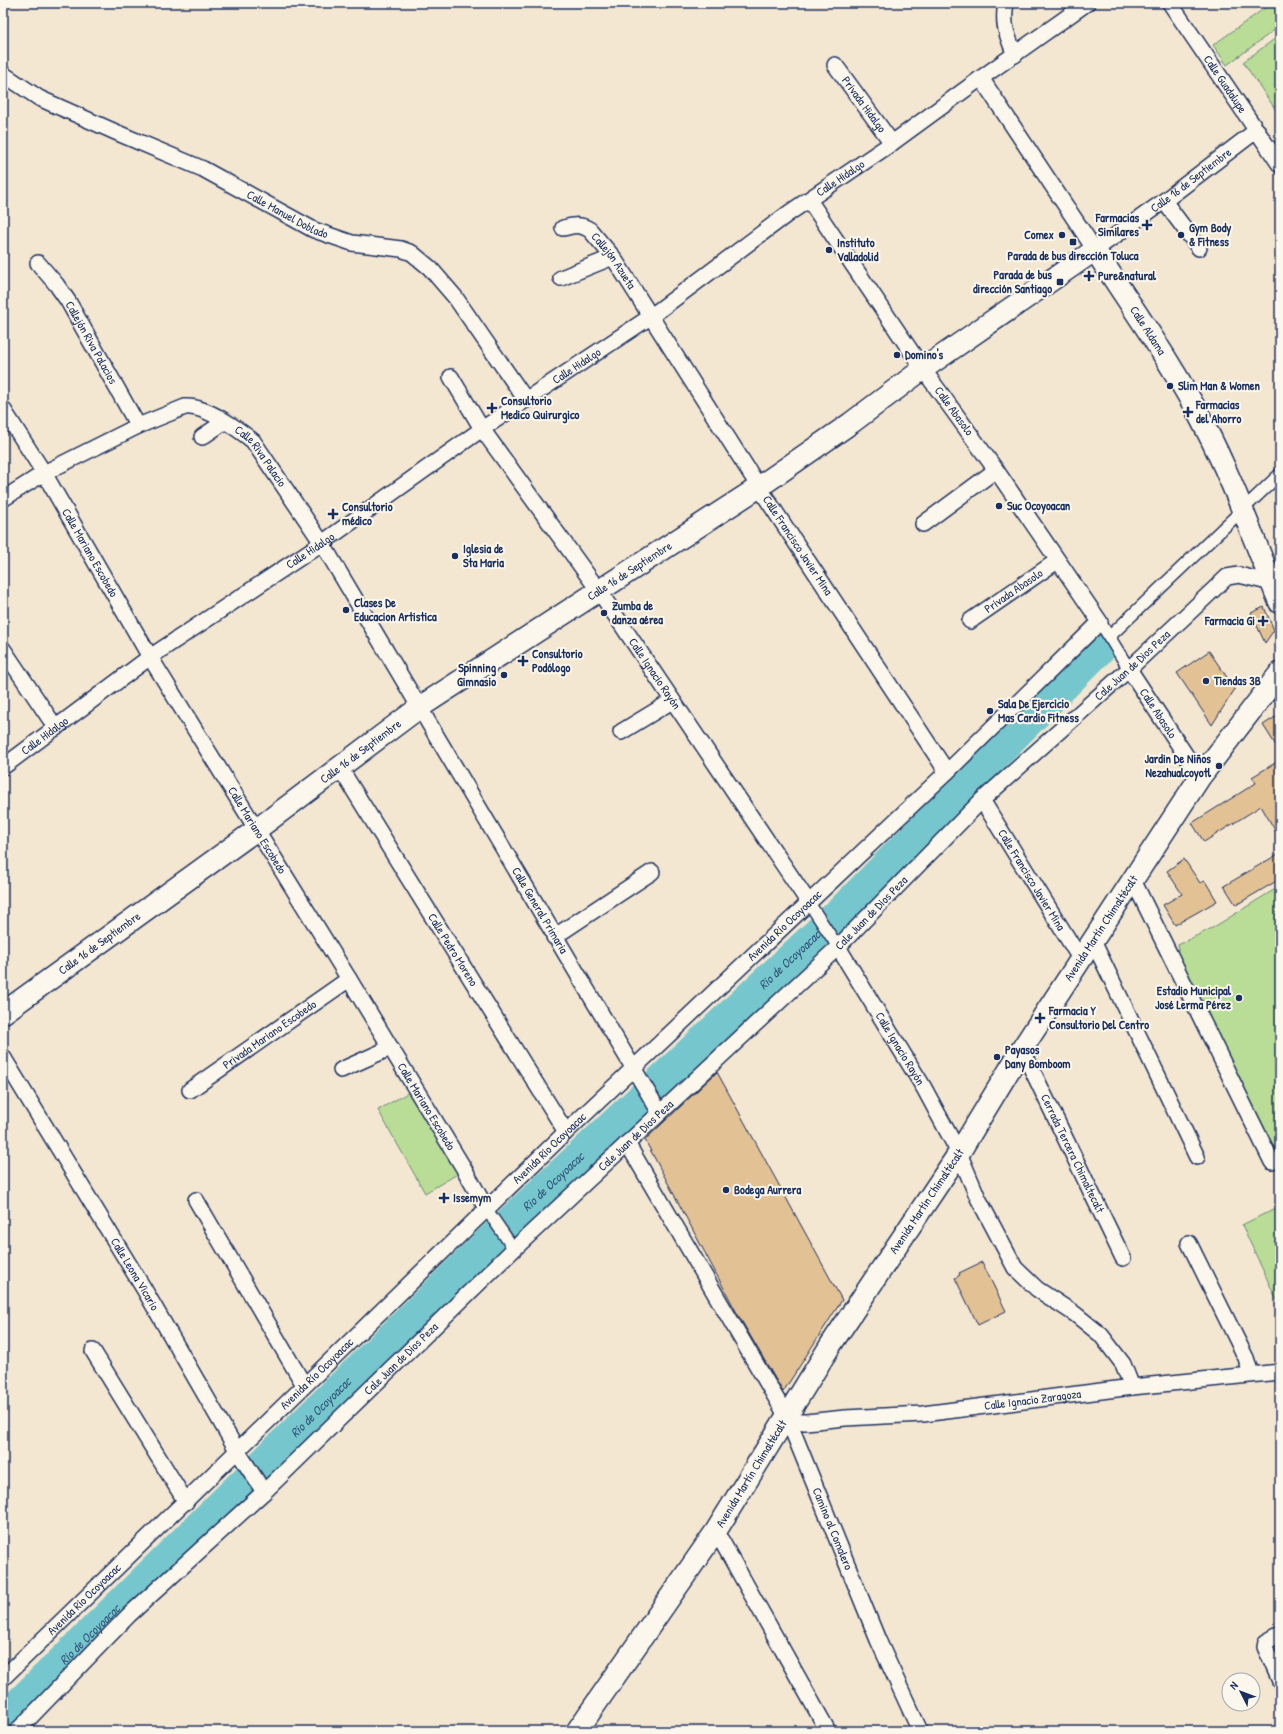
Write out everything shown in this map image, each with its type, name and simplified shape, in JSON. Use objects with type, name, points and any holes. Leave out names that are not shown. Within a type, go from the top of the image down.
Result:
[{"type":"main road","name":"Calle 16 de Septiembre","points":[[3,1012],[256,830],[420,707],[759,487],[923,369],[1095,250]]},
{"type":"main road","name":"Calle Aldama","points":[[1095,250],[1164,357],[1204,425],[1243,511],[1280,603]]},
{"type":"main road","name":"Avenida Martín Chimaltécalt","points":[[577,1731],[716,1531],[830,1346],[959,1153],[1022,1049],[1200,777],[1280,673]]},
{"type":"street","points":[[1006,3],[1004,30],[1015,55]]},
{"type":"street","name":"Calle Hidalgo","points":[[3,767],[150,657],[322,543],[482,429],[650,317],[809,200],[892,143],[1088,3]]},
{"type":"street","name":"Calle Guadalupe","points":[[1170,3],[1280,164]]},
{"type":"street","name":"Privada Hidalgo","points":[[835,65],[892,143]]},
{"type":"street","name":"Calle Manuel Doblado","points":[[3,74],[39,98],[204,169],[314,230],[352,243],[401,249],[412,253],[430,268],[455,297],[526,400]]},
{"type":"street","name":"Calle Aldama","points":[[981,78],[1095,250]]},
{"type":"street","name":"Calle 16 de Septiembre","points":[[1095,250],[1164,201],[1257,130]]},
{"type":"street","name":"Calle Abasolo","points":[[809,200],[923,369],[996,470],[1100,622]]},
{"type":"street","points":[[1164,201],[1198,248]]},
{"type":"street","name":"Callejón Azueta","points":[[562,228],[580,225],[590,230],[613,257],[650,317]]},
{"type":"street","points":[[561,278],[613,257]]},
{"type":"street","name":"Callejón Riva Palacios","points":[[38,263],[56,284],[68,302],[138,426]]},
{"type":"street","name":"Calle Francisco Javier Mina","points":[[650,317],[759,487],[947,772]]},
{"type":"street","name":"Calle Ignacio Rayón","points":[[451,377],[482,429],[599,591],[812,906]]},
{"type":"street","name":"Calle Riva Palacio","points":[[3,499],[44,473],[138,426],[189,407],[201,410],[224,422],[253,441],[322,543],[420,707]]},
{"type":"street","name":"Calle Mariano Escobedo","points":[[3,409],[44,473],[150,657],[349,978],[463,1167],[489,1213],[512,1245]]},
{"type":"street","points":[[202,437],[224,422]]},
{"type":"street","points":[[923,524],[996,470]]},
{"type":"street","points":[[1110,637],[1280,474]]},
{"type":"street","name":"Privada Abasolo","points":[[970,621],[1058,561]]},
{"type":"street","name":"Cale Juan de Dios Peza","points":[[17,1731],[130,1615],[262,1490],[512,1245],[627,1143],[658,1110],[836,945],[982,800],[1129,669],[1226,577],[1239,575],[1272,583]]},
{"type":"street","points":[[1100,622],[1129,669]]},
{"type":"street","name":"Avenida Río Ocoyoacac","points":[[3,1678],[186,1502],[240,1455],[304,1385],[489,1213],[566,1132],[638,1074],[812,906],[1100,622]]},
{"type":"street","points":[[3,649],[56,728]]},
{"type":"street","name":"Calle Abasolo","points":[[1129,669],[1200,777]]},
{"type":"street","points":[[621,732],[672,701]]},
{"type":"street","name":"Calle General Primaria","points":[[420,707],[554,937],[638,1074],[658,1110]]},
{"type":"street","name":"Calle Pedro Moreno","points":[[340,768],[566,1132]]},
{"type":"street","name":"Calle Francisco Javier Mina","points":[[982,800],[1081,960]]},
{"type":"street","points":[[554,937],[652,872]]},
{"type":"street","points":[[1133,880],[1272,1162]]},
{"type":"street","points":[[812,906],[836,945]]},
{"type":"street","points":[[1094,941],[1197,1157]]},
{"type":"street","name":"Calle Ignacio Rayón","points":[[836,945],[924,1088],[959,1153],[978,1198],[1015,1268],[1037,1289],[1075,1314],[1101,1335],[1123,1364],[1132,1387]]},
{"type":"street","name":"Privada Mariano Escobedo","points":[[190,1090],[349,978]]},
{"type":"street","points":[[341,1070],[390,1048]]},
{"type":"street","name":"Cerrada Tercera Chimaltecalt","points":[[1022,1049],[1123,1258]]},
{"type":"street","name":"Calle Leona Vicario","points":[[3,1057],[140,1282],[240,1455],[262,1490]]},
{"type":"street","name":"Camino al Comalero","points":[[627,1143],[787,1417],[878,1640],[920,1731]]},
{"type":"street","points":[[196,1200],[304,1385]]},
{"type":"street","points":[[1189,1243],[1246,1358],[1251,1374]]},
{"type":"street","points":[[93,1351],[186,1502]]},
{"type":"street","name":"Calle Ignacio Zaragoza","points":[[787,1417],[797,1422],[806,1422],[845,1418],[923,1414],[1132,1387],[1280,1372]]},
{"type":"street","points":[[716,1531],[828,1731]]},
{"type":"street","points":[[1280,1634],[1266,1642],[1265,1647],[1280,1681]]},
{"type":"green space","points":[[1272,3],[1280,3],[1280,26],[1227,65],[1213,45]]},
{"type":"green space","points":[[1280,35],[1280,116],[1243,62]]},
{"type":"green space","name":"Estadio Municipal José Lerma Pérez","points":[[1280,886],[1280,1168],[1222,1044],[1174,953],[1179,949],[1178,945],[1214,927]]},
{"type":"green space","points":[[411,1091],[461,1172],[425,1193],[378,1110]]},
{"type":"green space","points":[[1280,1206],[1280,1307],[1242,1225]]},
{"type":"building","name":"Farmacia Gi","points":[[1264,607],[1274,630],[1265,643],[1251,613]]},
{"type":"building","name":"Tiendas 3B","points":[[1209,651],[1235,689],[1212,725],[1177,673]]},
{"type":"building","points":[[1280,714],[1280,752],[1263,725]]},
{"type":"building","points":[[1280,760],[1280,839],[1261,806],[1204,842],[1192,823],[1256,783],[1252,777]]},
{"type":"building","points":[[1280,853],[1280,879],[1236,905],[1224,886]]},
{"type":"building","points":[[1184,859],[1200,883],[1205,881],[1217,901],[1175,925],[1163,905],[1182,894],[1167,871]]},
{"type":"building","name":"Bodega Aurrera","points":[[717,1072],[842,1300],[783,1392],[737,1313],[645,1140]]},
{"type":"building","points":[[982,1262],[1006,1311],[978,1325],[955,1278],[960,1275],[959,1273]]},
{"type":"waterway","name":"Rio de Ocoyoacac","points":[[3,1719],[487,1243],[844,908],[1104,645]]},
{"type":"place","name":"Farmacias Similares","points":[[1147,225]]},
{"type":"place","name":"Comex","points":[[1062,235]]},
{"type":"place","name":"Gym Body & Fitness","points":[[1181,235]]},
{"type":"place","name":"Parada de bus dirección Toluca","points":[[1073,242]]},
{"type":"place","name":"Instituto Valladolid","points":[[829,250]]},
{"type":"place","name":"Pure&natural","points":[[1089,276]]},
{"type":"place","name":"Parada de bus dirección Santiago","points":[[1060,282]]},
{"type":"place","name":"Domino's","points":[[897,355]]},
{"type":"place","name":"Slim Man & Women","points":[[1170,386]]},
{"type":"place","name":"Consultorio Medico Quirurgico","points":[[492,408]]},
{"type":"place","name":"Farmacias del Ahorro","points":[[1188,412]]},
{"type":"place","name":"Suc Ocoyoacan","points":[[999,506]]},
{"type":"place","name":"Consultorio médico","points":[[333,514]]},
{"type":"place","name":"Iglesia de Sta Maria","points":[[455,556]]},
{"type":"place","name":"Clases De Educacion Artistica","points":[[346,610]]},
{"type":"place","name":"Zumba de danza aérea","points":[[604,613]]},
{"type":"place","name":"Farmacia Gi","points":[[1263,621]]},
{"type":"place","name":"Consultorio Podólogo","points":[[523,661]]},
{"type":"place","name":"Spinning Gimnasio","points":[[504,675]]},
{"type":"place","name":"Tiendas 3B","points":[[1206,681]]},
{"type":"place","name":"Sala De Ejercicio Mas Cardio Fitness","points":[[990,711]]},
{"type":"place","name":"Jardin De Niños Nezahualcoyotl","points":[[1219,766]]},
{"type":"place","name":"Estadio Municipal José Lerma Pérez","points":[[1239,998]]},
{"type":"place","name":"Farmacia Y Consultorio Del Centro","points":[[1040,1018]]},
{"type":"place","name":"Payasos Dany Bomboom","points":[[997,1057]]},
{"type":"place","name":"Bodega Aurrera","points":[[726,1190]]},
{"type":"place","name":"Issemym","points":[[444,1198]]}]
